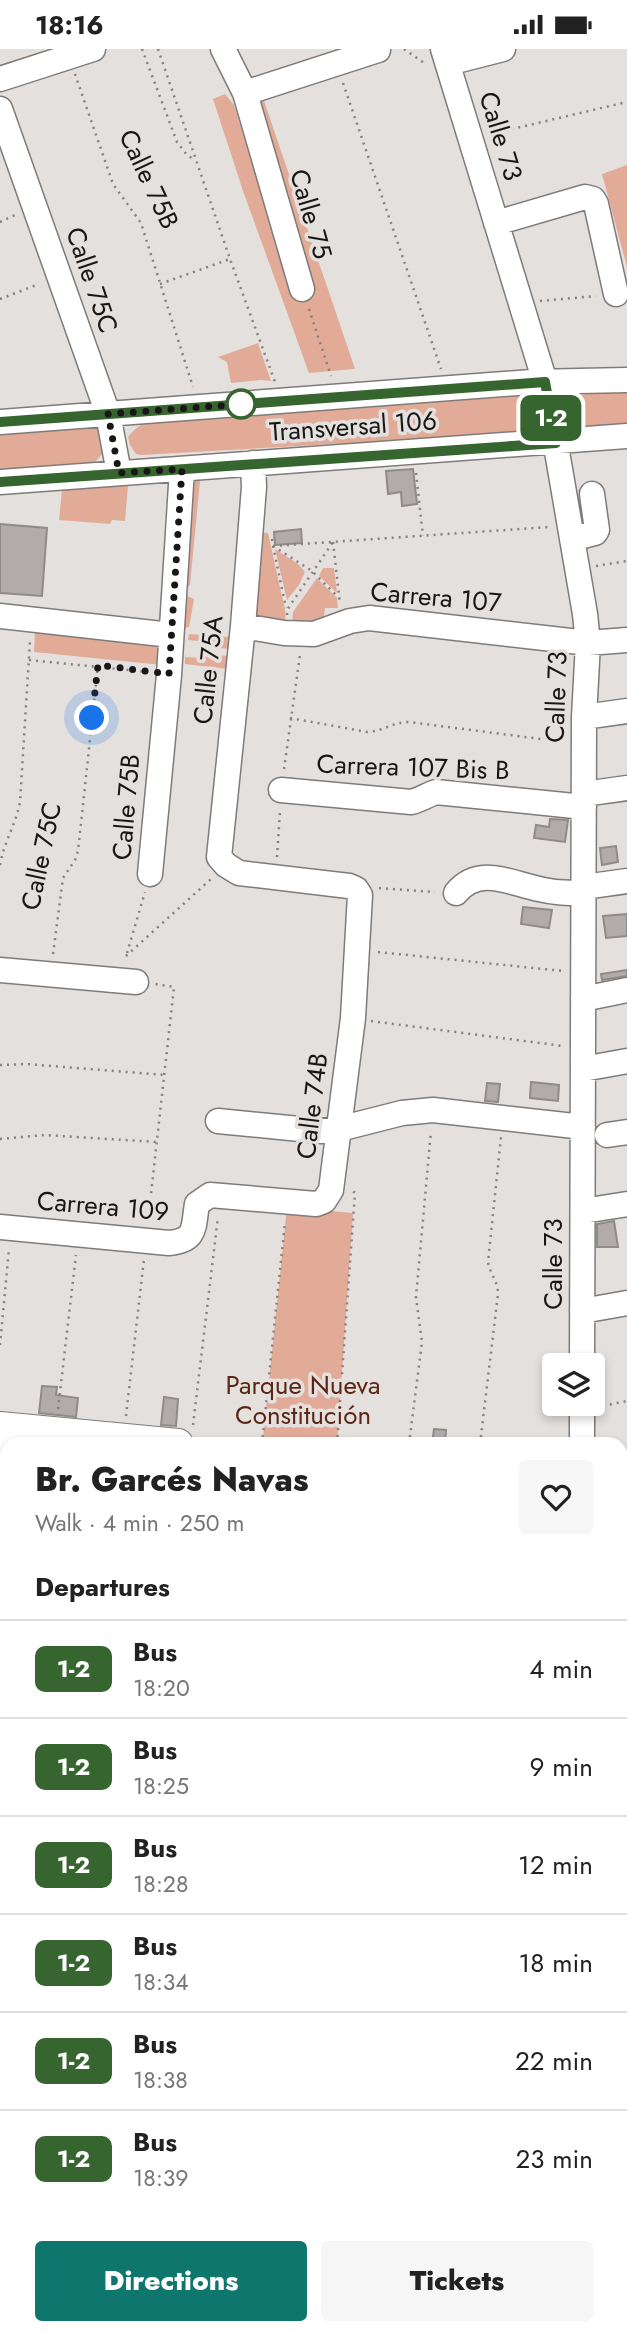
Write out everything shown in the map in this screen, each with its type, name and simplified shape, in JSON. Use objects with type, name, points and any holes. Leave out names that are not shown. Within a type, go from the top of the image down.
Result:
[{"type":"main road","points":[[0,1427],[186,1434]]},
{"type":"street","points":[[0,79],[93,49]]},
{"type":"street","name":"Calle 75","points":[[223,49],[245,93],[302,289]]},
{"type":"street","points":[[446,56],[503,49]]},
{"type":"street","points":[[245,93],[378,50]]},
{"type":"street","name":"Calle 73","points":[[446,56],[545,382],[588,643],[584,717],[582,1353]]},
{"type":"street","name":"Calle 75C","points":[[0,109],[108,414],[119,473]]},
{"type":"street","points":[[496,223],[585,197],[593,199],[616,294]]},
{"type":"street","name":"Transversal 106","points":[[0,422],[545,382],[627,380]]},
{"type":"street","name":"Transversal 106","points":[[0,482],[627,436]]},
{"type":"street","name":"Calle 75A","points":[[233,869],[219,857],[219,846],[243,626],[254,487],[253,463]]},
{"type":"street","name":"Calle 75B","points":[[150,874],[169,674],[182,469]]},
{"type":"street","points":[[571,532],[595,533],[597,530],[592,494]]},
{"type":"street","points":[[0,617],[171,635]]},
{"type":"street","name":"Carrera 107","points":[[243,626],[292,626],[319,634],[344,623],[369,618],[588,643],[627,640]]},
{"type":"street","points":[[584,717],[627,711]]},
{"type":"street","name":"Carrera 107 Bis B","points":[[281,790],[411,802],[436,792],[584,800],[627,787]]},
{"type":"street","points":[[233,869],[276,877]]},
{"type":"street","name":"Calle 74B","points":[[276,877],[349,886],[356,889],[360,895],[353,1018],[331,1189]]},
{"type":"street","points":[[456,893],[464,884],[477,879],[492,878],[560,893],[627,881]]},
{"type":"street","points":[[0,970],[136,982]]},
{"type":"street","points":[[583,999],[627,990]]},
{"type":"street","points":[[583,1059],[627,1061]]},
{"type":"street","points":[[218,1121],[320,1131],[339,1129],[402,1113],[433,1110],[583,1127]]},
{"type":"street","points":[[220,1196],[316,1204],[324,1201],[331,1189]]},
{"type":"street","name":"Carrera 109","points":[[6,1227],[169,1243],[188,1239],[192,1232],[197,1204],[210,1195],[220,1196]]},
{"type":"street","points":[[583,1211],[627,1204]]},
{"type":"street","points":[[582,1311],[627,1303]]},
{"type":"street","points":[[582,1416],[582,1437]]},
{"type":"path","points":[[142,49],[177,142],[187,155],[195,160]]},
{"type":"path","points":[[158,49],[282,401]]},
{"type":"path","name":"Calle 75B","points":[[69,57],[113,184],[141,223],[199,407]]},
{"type":"path","points":[[337,64],[442,372],[442,389]]},
{"type":"path","points":[[471,139],[627,102]]},
{"type":"path","points":[[160,284],[230,259]]},
{"type":"path","points":[[0,299],[59,277]]},
{"type":"path","name":"Calle 75","points":[[302,289],[339,397]]},
{"type":"path","points":[[520,302],[616,294]]},
{"type":"path","points":[[414,451],[423,536]]},
{"type":"path","points":[[250,530],[270,531],[292,626],[290,718],[281,790],[276,877]]},
{"type":"path","points":[[273,546],[423,536],[571,532]]},
{"type":"path","points":[[292,626],[312,571],[333,542]]},
{"type":"path","points":[[333,542],[344,623]]},
{"type":"path","points":[[273,546],[312,571],[339,598]]},
{"type":"path","points":[[577,569],[627,561]]},
{"type":"path","points":[[0,865],[6,839],[18,815],[20,802],[30,620]]},
{"type":"path","points":[[29,660],[169,674]]},
{"type":"path","name":"Calle 75C","points":[[51,975],[63,878],[78,851],[98,665]]},
{"type":"path","points":[[290,718],[367,732],[380,731],[398,722],[409,722],[584,745]]},
{"type":"path","name":"Calle 75B","points":[[150,874],[126,956],[233,869]]},
{"type":"path","points":[[358,950],[583,973]]},
{"type":"path","points":[[126,1416],[174,986]]},
{"type":"path","points":[[353,1018],[583,1059]]},
{"type":"path","points":[[0,1065],[164,1075]]},
{"type":"path","points":[[410,1437],[422,1342],[416,1297],[433,1110]]},
{"type":"path","points":[[481,1437],[498,1294],[498,1285],[489,1270],[488,1262],[502,1117]]},
{"type":"path","points":[[0,1139],[44,1135],[157,1143]]},
{"type":"path","name":"Calle 74B","points":[[331,1189],[348,1189],[355,1193],[338,1437]]},
{"type":"path","points":[[186,1434],[220,1196]]},
{"type":"path","points":[[263,1437],[287,1201]]},
{"type":"path","points":[[0,1345],[6,1227]]},
{"type":"path","points":[[58,1411],[79,1235]]},
{"type":"path","points":[[605,1403],[627,1401]]},
{"type":"green space","points":[[261,92],[355,369],[309,373],[243,191],[213,99],[225,94],[234,105],[287,278],[247,120]]},
{"type":"green space","points":[[627,165],[627,267],[602,174]]},
{"type":"green space","points":[[258,343],[271,381],[231,383],[227,362],[218,357]]},
{"type":"green space","points":[[627,391],[627,425],[590,427],[571,419],[570,409],[579,397],[588,393]]},
{"type":"green space","points":[[506,394],[524,397],[527,402],[531,413],[524,430],[510,434],[142,455],[136,454],[128,437],[145,422]]},
{"type":"green space","points":[[85,425],[99,430],[105,451],[95,462],[81,466],[0,471],[0,434]]},
{"type":"green space","points":[[187,480],[200,481],[190,585],[182,594],[194,599],[189,627],[184,628],[177,596]]},
{"type":"green space","points":[[128,485],[125,521],[112,520],[110,524],[59,520],[62,490]]},
{"type":"green space","points":[[256,532],[268,533],[285,610],[286,627],[249,620]]},
{"type":"green space","points":[[275,549],[305,572],[287,600]]},
{"type":"green space","points":[[323,568],[334,568],[337,593],[319,576]]},
{"type":"green space","points":[[317,578],[337,598],[338,608],[325,608],[322,630],[292,626],[293,612]]},
{"type":"green space","points":[[35,630],[163,643],[162,665],[34,652]]},
{"type":"green space","points":[[189,634],[229,637],[229,649],[199,646],[199,641],[188,640]]},
{"type":"green space","points":[[200,654],[229,656],[228,669],[185,664],[185,657],[199,658]]},
{"type":"green space","name":"Parque Nueva Constitución","points":[[287,1207],[353,1213],[337,1437],[263,1437]]},
{"type":"building","points":[[413,469],[417,504],[402,506],[401,492],[388,494],[386,471]]},
{"type":"building","points":[[0,524],[47,528],[42,596],[0,593]]},
{"type":"building","points":[[301,529],[302,543],[275,545],[274,532]]},
{"type":"building","points":[[550,819],[568,820],[565,842],[534,838],[536,825],[549,827]]},
{"type":"building","points":[[616,846],[618,862],[602,865],[600,848]]},
{"type":"building","points":[[523,907],[552,910],[549,928],[521,924]]},
{"type":"building","points":[[627,914],[627,936],[606,938],[603,916]]},
{"type":"building","points":[[627,970],[627,976],[602,980],[601,974]]},
{"type":"building","points":[[531,1082],[559,1085],[558,1101],[530,1098]]},
{"type":"building","points":[[487,1083],[500,1084],[498,1102],[485,1101]]},
{"type":"building","points":[[614,1221],[618,1247],[597,1247],[597,1224]]},
{"type":"building","points":[[42,1386],[57,1387],[56,1395],[78,1398],[76,1417],[39,1413]]},
{"type":"building","points":[[164,1397],[178,1399],[176,1426],[161,1425]]},
{"type":"building","points":[[434,1429],[446,1430],[446,1437],[433,1437]]},
{"type":"bus line","name":"1-2","points":[[0,422],[545,382],[556,443],[0,482]]},
{"type":"route","points":[[92,718],[98,665],[169,674],[182,469],[119,473],[108,414],[244,404],[241,404]]}]
